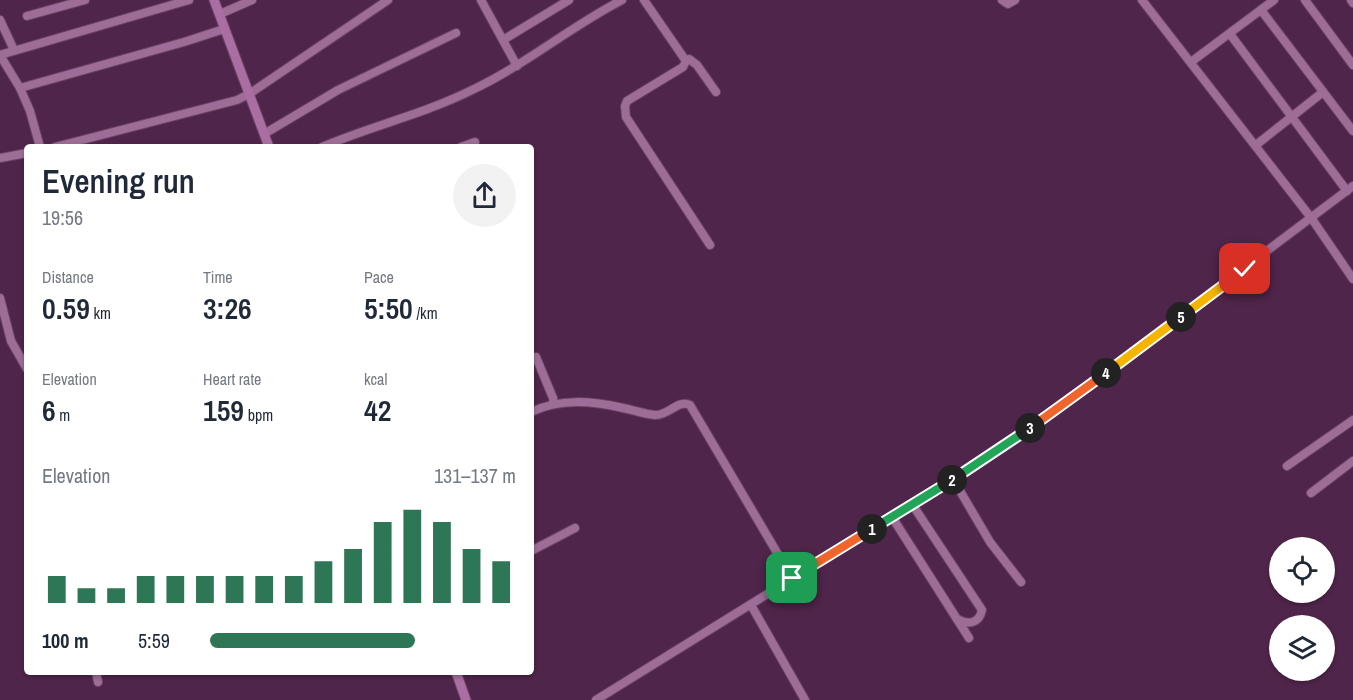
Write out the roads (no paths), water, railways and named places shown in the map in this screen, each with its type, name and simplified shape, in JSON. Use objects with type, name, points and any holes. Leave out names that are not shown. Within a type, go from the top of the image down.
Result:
[{"type":"main road","points":[[214,0],[268,144]]},
{"type":"main road","points":[[457,675],[466,700]]},
{"type":"street","points":[[27,16],[85,0]]},
{"type":"street","points":[[39,144],[30,111],[20,88],[0,55],[189,0]]},
{"type":"street","points":[[220,14],[252,0]]},
{"type":"street","points":[[67,144],[208,108],[249,94],[388,0]]},
{"type":"street","points":[[502,40],[569,0]]},
{"type":"street","points":[[330,144],[448,102],[474,90],[517,66],[622,0]]},
{"type":"street","points":[[644,0],[686,60],[689,59],[697,65],[716,92]]},
{"type":"street","points":[[1002,0],[1008,4],[1015,0]]},
{"type":"street","points":[[1142,0],[1312,219],[1353,279]]},
{"type":"street","points":[[1191,62],[1274,0]]},
{"type":"street","points":[[1305,0],[1353,65]]},
{"type":"street","points":[[485,1],[502,40],[517,66]]},
{"type":"street","points":[[1261,10],[1353,131]]},
{"type":"street","points":[[0,20],[14,50]]},
{"type":"street","points":[[20,88],[224,29]]},
{"type":"street","points":[[264,134],[338,90],[456,33]]},
{"type":"street","points":[[596,700],[953,479],[1045,418],[1350,189],[1291,116],[1230,34]]},
{"type":"street","points":[[686,60],[683,67],[630,99],[625,106],[625,111],[626,117],[710,245]]},
{"type":"street","points":[[1256,146],[1323,92]]},
{"type":"street","points":[[469,144],[475,142]]},
{"type":"street","points":[[0,158],[24,154]]},
{"type":"street","points":[[0,298],[11,341],[24,364]]},
{"type":"street","points":[[536,357],[554,404]]},
{"type":"street","points":[[534,411],[554,404],[571,402],[608,404],[658,415],[682,403],[690,405],[792,578]]},
{"type":"street","points":[[1287,466],[1353,420]]},
{"type":"street","points":[[1311,494],[1353,461]]},
{"type":"street","points":[[953,479],[990,542],[1021,582]]},
{"type":"street","points":[[912,504],[982,610],[980,618],[975,622],[965,623],[957,620]]},
{"type":"street","points":[[892,517],[969,638]]},
{"type":"street","points":[[534,549],[575,528]]},
{"type":"street","points":[[751,605],[805,700]]},
{"type":"street","points":[[97,675],[98,682]]}]
